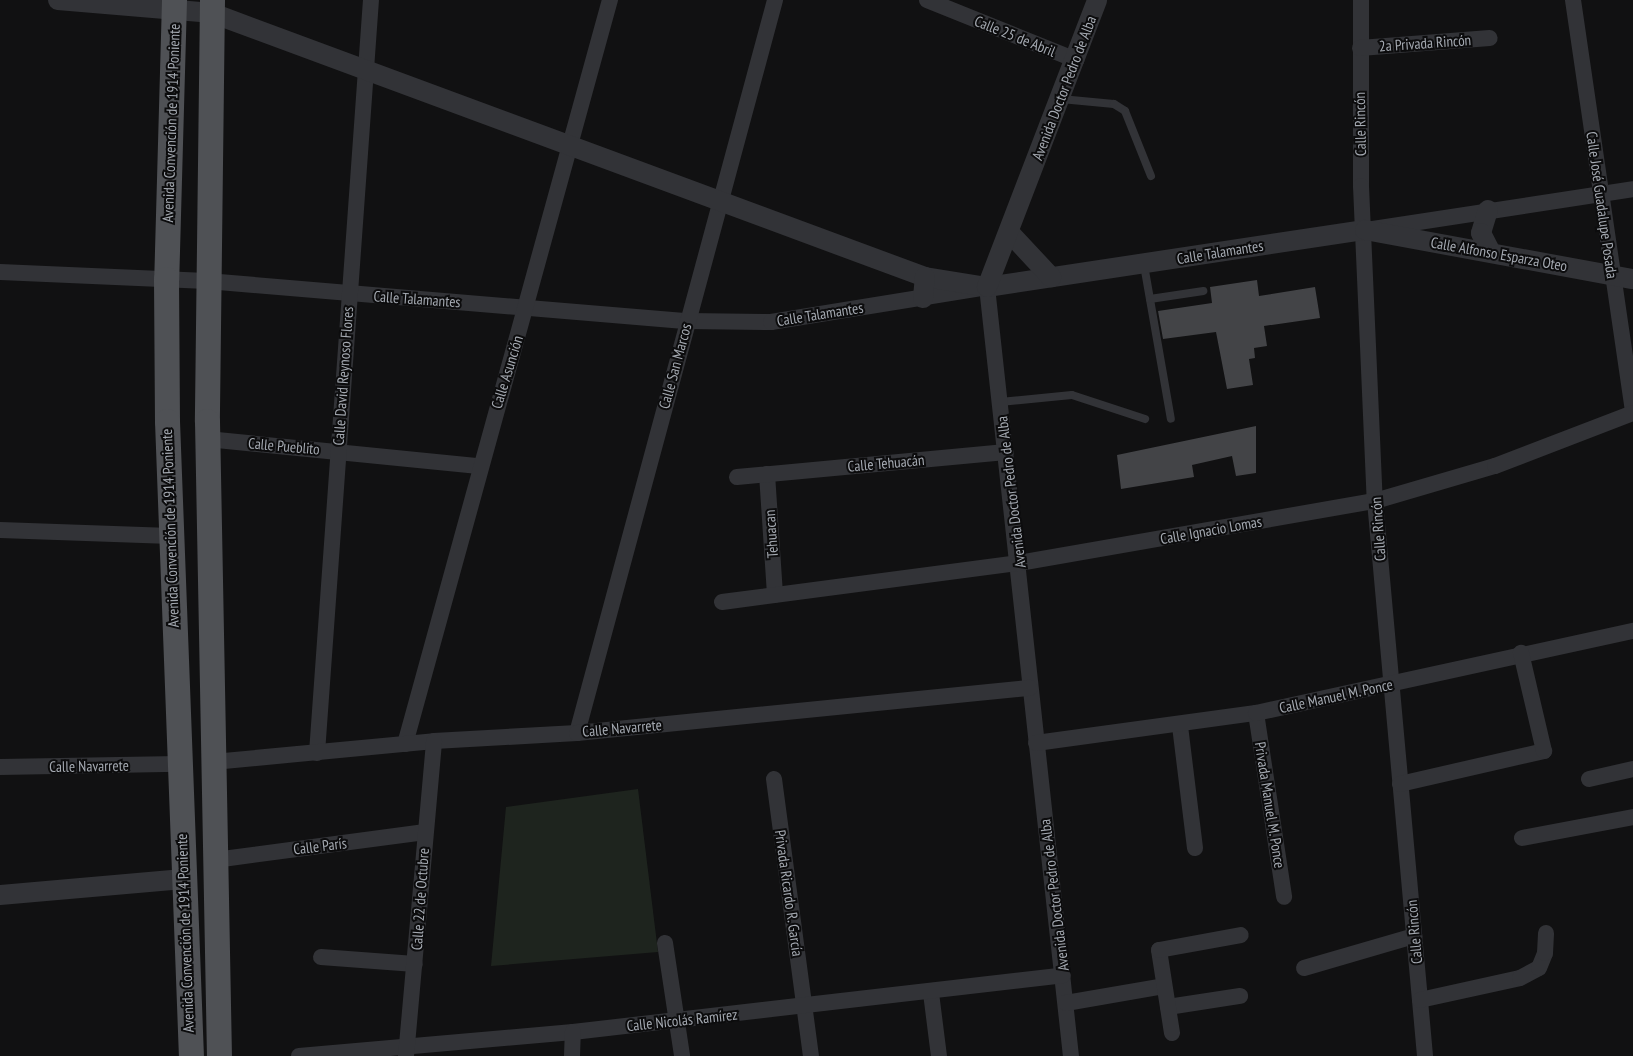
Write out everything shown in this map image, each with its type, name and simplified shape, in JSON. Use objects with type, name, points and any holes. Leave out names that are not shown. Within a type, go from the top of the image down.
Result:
[{"type":"main road","name":"Avenida Convención de 1914 Poniente","points":[[174,4],[166,279],[171,536],[182,879],[191,1056]]},
{"type":"main road","name":"Avenida Convención de 1914 Poniente","points":[[212,6],[207,281],[208,439],[219,1056]]},
{"type":"street","points":[[58,0],[212,6],[366,69],[720,199],[925,277],[987,287]]},
{"type":"street","name":"Calle David Reynoso Flores","points":[[317,753],[371,0]]},
{"type":"street","name":"Calle Asunción","points":[[405,744],[479,466],[526,308],[610,0]]},
{"type":"street","name":"Calle San Marcos","points":[[577,733],[775,0]]},
{"type":"street","name":"Calle 25 de Abril","points":[[927,0],[1076,60]]},
{"type":"street","name":"Avenida Doctor Pedro de Alba","points":[[1071,1056],[1030,688],[1020,563],[987,287],[1076,60],[1097,0]]},
{"type":"street","name":"Calle Rincón","points":[[1361,0],[1360,48],[1365,230],[1375,501],[1425,1056]]},
{"type":"street","name":"Calle José Guadalupe Posada","points":[[1573,0],[1612,275],[1631,385],[1633,412]]},
{"type":"street","name":"2a Privada Rincón","points":[[1360,48],[1490,38]]},
{"type":"street","name":"Calle Talamantes","points":[[0,272],[207,281],[687,321],[771,322],[1051,277],[1633,189]]},
{"type":"street","points":[[1488,210],[1481,234],[1491,253]]},
{"type":"street","name":"Calle Alfonso Esparza Oteo","points":[[1365,230],[1633,279]]},
{"type":"street","points":[[1009,232],[1051,277]]},
{"type":"street","points":[[923,298],[925,277]]},
{"type":"street","name":"Calle Ignacio Lomas","points":[[722,602],[1020,563],[1375,501],[1495,466],[1633,412]]},
{"type":"street","name":"Calle Pueblito","points":[[208,439],[479,466]]},
{"type":"street","name":"Calle Tehuacán","points":[[737,477],[1006,452]]},
{"type":"street","name":"Tehuacan","points":[[767,474],[776,595]]},
{"type":"street","points":[[0,530],[171,536]]},
{"type":"street","name":"Calle Manuel M. Ponce","points":[[1036,743],[1180,726],[1256,713],[1521,653],[1633,631]]},
{"type":"street","points":[[1400,784],[1544,750],[1521,653]]},
{"type":"street","name":"Calle Navarrete","points":[[213,762],[434,741],[577,733],[1030,688]]},
{"type":"street","name":"Privada Manuel M. Ponce","points":[[1256,713],[1284,897]]},
{"type":"street","points":[[1180,726],[1195,848]]},
{"type":"street","name":"Calle 22 de Octubre","points":[[406,1052],[434,741]]},
{"type":"street","name":"Calle Navarrete","points":[[0,767],[179,764]]},
{"type":"street","points":[[1588,779],[1633,768]]},
{"type":"street","name":"Privada Ricardo R. García","points":[[774,779],[811,1056]]},
{"type":"street","points":[[1522,838],[1633,817]]},
{"type":"street","name":"Calle París","points":[[215,860],[425,832]]},
{"type":"street","points":[[0,895],[182,879]]},
{"type":"street","points":[[1420,1000],[1520,978],[1539,968],[1545,953],[1546,933]]},
{"type":"street","points":[[1172,1033],[1159,952],[1161,948],[1241,935]]},
{"type":"street","points":[[1304,968],[1414,936]]},
{"type":"street","points":[[665,943],[682,1056]]},
{"type":"street","points":[[321,957],[415,964]]},
{"type":"street","name":"Calle Nicolás Ramírez","points":[[300,1056],[406,1052],[677,1020],[931,993],[1063,975]]},
{"type":"street","points":[[1066,1003],[1164,986]]},
{"type":"street","points":[[931,993],[939,1056]]},
{"type":"street","points":[[1168,1007],[1240,996]]},
{"type":"street","points":[[572,1056],[573,1032]]},
{"type":"lane","points":[[1061,99],[1114,104],[1125,111],[1151,176]]},
{"type":"lane","points":[[1144,263],[1171,419]]},
{"type":"lane","points":[[1150,299],[1203,291]]},
{"type":"lane","points":[[1000,402],[1072,395],[1146,419]]},
{"type":"shaded area","points":[[638,789],[658,952],[491,966],[506,807]]},
{"type":"building","points":[[1257,280],[1259,296],[1315,287],[1320,318],[1264,326],[1267,346],[1254,348],[1255,358],[1249,359],[1253,385],[1227,389],[1216,332],[1163,339],[1158,311],[1212,303],[1210,287]]},
{"type":"building","points":[[1256,426],[1256,473],[1236,476],[1232,456],[1192,465],[1194,477],[1121,489],[1117,455]]}]
